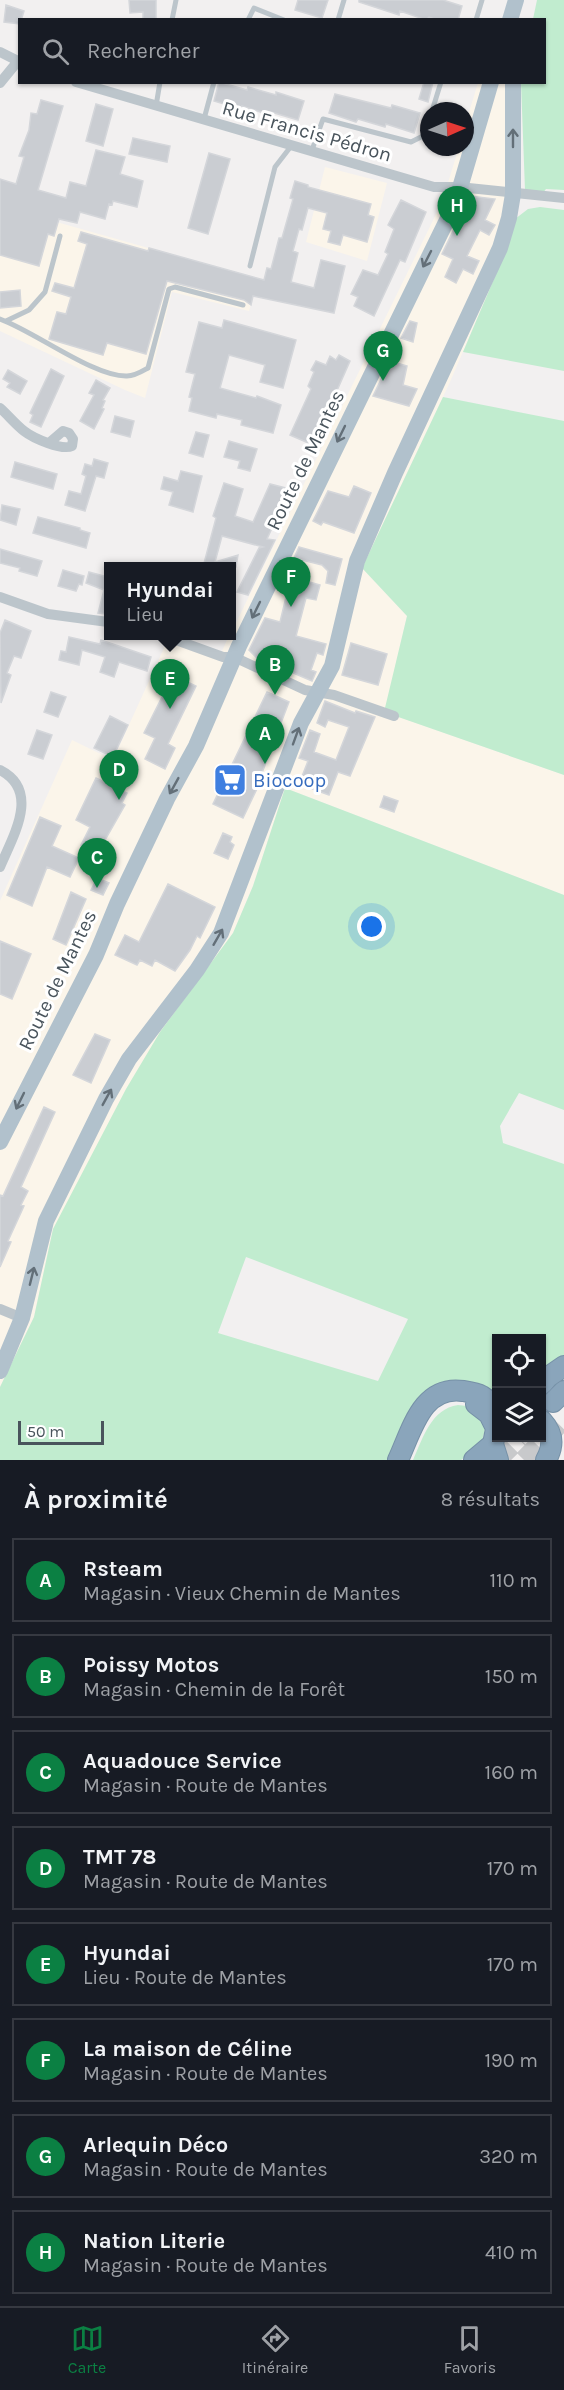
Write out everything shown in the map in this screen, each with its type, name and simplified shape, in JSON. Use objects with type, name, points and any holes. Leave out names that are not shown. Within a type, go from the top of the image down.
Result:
[{"type":"highway","points":[[546,1379],[564,1366]]},
{"type":"highway","points":[[398,1460],[420,1410],[434,1396],[452,1390],[468,1392],[482,1396],[492,1405]]},
{"type":"highway","points":[[407,1460],[435,1409],[449,1402],[464,1400],[478,1405],[489,1414],[492,1425]]},
{"type":"highway","points":[[546,1426],[554,1451]]},
{"type":"highway","points":[[474,1460],[494,1442]]},
{"type":"main road","points":[[511,18],[516,0]]},
{"type":"main road","points":[[523,18],[528,0]]},
{"type":"main road","name":"Route de Mantes","points":[[0,1142],[96,955],[117,903],[167,799],[196,747],[234,657],[448,218],[490,84]]},
{"type":"main road","points":[[0,1371],[22,1318],[46,1221],[106,1099],[129,1059],[197,970],[221,933],[252,857],[301,723],[332,666],[357,561],[399,463],[500,248],[513,194],[513,84]]},
{"type":"street","points":[[0,52],[18,61]]},
{"type":"street","points":[[0,83],[18,63]]},
{"type":"street","name":"Rue Francis Pédron","points":[[83,84],[434,187],[459,187],[564,198]]},
{"type":"street","points":[[0,408],[26,433],[49,443]]},
{"type":"street","points":[[0,597],[48,614],[104,621]]},
{"type":"street","points":[[176,640],[223,657],[234,657],[305,690],[319,691],[394,716]]},
{"type":"street","points":[[0,770],[9,774],[15,782],[23,806],[0,867]]},
{"type":"street","points":[[0,1309],[22,1318]]},
{"type":"lane","points":[[172,18],[176,0]]},
{"type":"lane","points":[[339,18],[344,0]]},
{"type":"lane","points":[[477,18],[482,0]]},
{"type":"lane","points":[[249,18],[255,8],[280,18]]},
{"type":"lane","points":[[156,106],[160,84]]},
{"type":"lane","points":[[204,119],[213,84]]},
{"type":"lane","points":[[435,102],[440,84]]},
{"type":"lane","points":[[312,150],[323,119],[411,142],[420,138]]},
{"type":"lane","points":[[250,266],[275,167],[292,145]]},
{"type":"lane","points":[[3,320],[29,310],[45,292],[60,236]]},
{"type":"lane","points":[[3,320],[102,371],[128,376],[138,374],[148,368],[169,289],[175,287],[243,305]]},
{"type":"shaded area","points":[[478,84],[516,84],[502,260],[450,382],[362,568],[407,616],[385,712],[564,775],[564,895],[285,788],[253,886],[233,933],[198,982],[53,1229],[34,1317],[0,1387],[0,901],[72,740],[113,760],[168,640],[179,640],[221,653],[227,640],[236,640],[236,623],[442,202],[456,156],[474,156],[474,102],[472,102]]},
{"type":"shaded area","points":[[325,167],[387,183],[367,261],[306,242]]},
{"type":"shaded area","points":[[0,206],[258,279],[249,311],[172,292],[145,398],[125,390],[0,331]]},
{"type":"green space","points":[[537,0],[564,0],[564,190],[546,189],[542,194],[525,190],[521,84],[546,84],[546,18],[533,18]]},
{"type":"green space","points":[[540,207],[564,210],[564,371],[463,352],[502,260],[515,219],[528,209]]},
{"type":"green space","points":[[443,397],[564,421],[564,775],[384,712],[407,616],[362,568]]},
{"type":"green space","points":[[285,788],[564,895],[564,1110],[519,1093],[500,1126],[503,1143],[564,1164],[564,1356],[546,1372],[546,1334],[492,1334],[492,1397],[455,1384],[389,1460],[0,1460],[0,1387],[34,1317],[53,1229],[126,1089],[160,1032],[233,933],[253,886]],"holes":[[[246,1257],[408,1319],[378,1381],[218,1333]]]},
{"type":"green space","points":[[458,1405],[467,1406],[486,1425],[481,1446],[461,1460],[413,1460],[435,1418],[441,1412]]},
{"type":"building","points":[[129,0],[156,0],[156,18],[143,18],[143,12],[130,13]]},
{"type":"building","points":[[298,0],[328,0],[322,18],[295,10]]},
{"type":"building","points":[[359,0],[443,0],[462,6],[459,18],[420,18],[400,11],[399,15],[359,2]]},
{"type":"building","points":[[6,5],[24,11],[22,18],[18,18],[18,24],[4,22]]},
{"type":"building","points":[[218,84],[226,84],[276,95],[276,92],[304,101],[298,120],[271,112],[270,115],[242,106],[241,109],[214,101]]},
{"type":"building","points":[[423,84],[432,84],[428,102],[419,99]]},
{"type":"building","points":[[335,94],[420,113],[414,133],[386,124],[385,127],[358,119],[356,122],[329,113]]},
{"type":"building","points":[[41,100],[63,106],[38,190],[66,198],[70,182],[86,186],[96,150],[125,157],[120,174],[143,181],[137,207],[113,201],[112,205],[109,204],[105,219],[80,212],[77,223],[59,219],[54,236],[48,234],[39,266],[0,255],[0,179],[16,184],[24,157],[19,156],[29,130],[31,113],[37,114]]},
{"type":"building","points":[[96,104],[113,109],[103,146],[86,141]]},
{"type":"building","points":[[133,138],[170,146],[167,162],[129,154]]},
{"type":"building","points":[[209,153],[230,159],[208,234],[188,228]]},
{"type":"building","points":[[295,181],[308,185],[308,187],[371,204],[368,215],[374,217],[367,242],[343,235],[340,245],[328,242],[331,231],[323,229],[327,213],[308,208],[302,230],[299,229],[293,251],[298,253],[291,282],[314,288],[321,260],[345,266],[334,313],[253,296],[251,305],[244,300],[167,281],[146,354],[107,343],[103,355],[49,339],[57,312],[66,314],[71,297],[52,291],[55,283],[74,288],[87,244],[78,241],[81,232],[264,280],[267,268],[271,269],[279,238],[282,238],[293,199],[290,198]]},
{"type":"building","points":[[470,196],[495,199],[485,220],[495,225],[489,235],[480,230],[467,256],[479,261],[473,274],[463,269],[456,283],[445,277],[453,259],[442,254]]},
{"type":"building","points":[[401,200],[426,212],[405,262],[400,260],[374,316],[354,306],[358,297],[351,294],[363,270],[378,275],[388,254],[385,252],[394,229],[388,225]]},
{"type":"building","points":[[20,290],[21,306],[0,308],[0,292]]},
{"type":"building","points":[[224,320],[296,340],[283,388],[260,382],[265,365],[229,355],[220,388],[256,398],[257,396],[281,405],[273,433],[241,425],[242,420],[217,414],[216,418],[189,411],[192,398],[189,397],[195,374],[186,372],[199,322],[222,328]]},
{"type":"building","points":[[410,321],[417,323],[413,342],[401,338]]},
{"type":"building","points":[[339,355],[350,361],[313,445],[290,435],[311,389],[308,386],[314,372],[311,370],[316,361],[326,365],[330,356],[336,360]]},
{"type":"building","points":[[390,361],[407,366],[403,385],[417,389],[409,406],[373,396]]},
{"type":"building","points":[[51,369],[64,376],[41,427],[30,422],[33,415],[30,413]]},
{"type":"building","points":[[8,370],[27,381],[20,394],[7,387],[10,383],[3,379]]},
{"type":"building","points":[[96,380],[110,388],[103,400],[105,401],[102,408],[104,409],[94,429],[80,421],[94,395],[89,393]]},
{"type":"building","points":[[115,416],[134,421],[130,437],[111,432]]},
{"type":"building","points":[[196,432],[209,435],[203,457],[189,453]]},
{"type":"building","points":[[229,441],[257,449],[250,471],[238,468],[240,461],[224,457]]},
{"type":"building","points":[[94,459],[108,463],[104,478],[96,476],[85,511],[65,505],[69,491],[81,494],[86,476],[82,474],[85,464],[92,466]]},
{"type":"building","points":[[15,462],[57,474],[53,489],[11,477]]},
{"type":"building","points":[[181,471],[202,476],[193,512],[169,505],[173,492],[161,489],[164,477],[178,481]]},
{"type":"building","points":[[224,483],[243,489],[235,516],[253,522],[270,484],[290,489],[267,539],[275,540],[248,595],[237,592],[259,548],[263,547],[222,536],[215,562],[204,562],[216,518],[213,516]]},
{"type":"building","points":[[354,486],[371,493],[354,533],[323,522],[321,525],[313,521],[328,491],[349,497]]},
{"type":"building","points":[[2,505],[20,509],[16,525],[0,520]]},
{"type":"building","points":[[38,517],[80,528],[90,533],[86,548],[33,533]]},
{"type":"building","points":[[299,547],[342,559],[335,585],[326,583],[328,571],[322,565],[294,558]]},
{"type":"building","points":[[0,549],[42,561],[37,576],[19,571],[20,568],[0,563]]},
{"type":"building","points":[[238,555],[236,567],[236,562],[215,562]]},
{"type":"building","points":[[63,570],[84,576],[82,585],[79,584],[76,591],[58,586]]},
{"type":"building","points":[[89,572],[104,576],[104,590],[86,583]]},
{"type":"building","points":[[285,575],[320,585],[316,600],[306,598],[296,636],[326,644],[323,655],[317,653],[311,670],[316,672],[312,681],[256,657],[249,650],[265,618],[280,622],[287,593],[278,590]]},
{"type":"building","points":[[104,590],[104,614],[98,613]]},
{"type":"building","points":[[5,620],[31,631],[21,658],[14,656],[7,673],[11,675],[1,703],[0,633]]},
{"type":"building","points":[[69,637],[100,644],[101,640],[151,657],[147,671],[119,662],[114,677],[100,672],[105,657],[82,650],[79,665],[59,660],[61,651],[66,652]]},
{"type":"building","points":[[351,643],[387,654],[378,685],[342,675]]},
{"type":"building","points":[[173,675],[196,686],[168,744],[175,748],[165,769],[145,759],[155,738],[144,733]]},
{"type":"building","points":[[51,692],[66,697],[58,717],[44,712]]},
{"type":"building","points":[[267,692],[289,702],[262,773],[264,774],[243,818],[213,804]]},
{"type":"building","points":[[325,701],[355,713],[356,711],[375,717],[350,776],[338,772],[329,795],[299,784],[308,761],[299,758],[310,730],[320,734],[314,752],[336,760],[349,727],[328,720],[325,727],[317,723]]},
{"type":"building","points":[[110,716],[128,725],[113,757],[94,748]]},
{"type":"building","points":[[37,730],[52,735],[43,759],[28,754]]},
{"type":"building","points":[[96,778],[127,793],[122,803],[125,805],[104,842],[109,845],[105,853],[81,845],[90,827],[76,820]]},
{"type":"building","points":[[384,796],[398,801],[394,812],[380,807]]},
{"type":"building","points":[[40,817],[61,826],[52,846],[79,858],[70,877],[47,867],[32,906],[7,895]]},
{"type":"building","points":[[223,833],[232,837],[230,842],[234,845],[228,859],[214,853]]},
{"type":"building","points":[[97,878],[109,883],[103,895],[91,890]]},
{"type":"building","points":[[168,884],[215,907],[200,938],[197,936],[175,971],[155,960],[152,966],[140,960],[137,965],[115,955],[125,935],[139,942]]},
{"type":"building","points":[[71,892],[86,899],[66,945],[53,939]]},
{"type":"building","points":[[0,941],[31,954],[12,999],[0,994]]},
{"type":"building","points":[[95,1034],[110,1040],[91,1083],[73,1075]]},
{"type":"building","points":[[44,1107],[55,1112],[21,1187],[28,1191],[0,1267],[0,1195],[3,1196]]},
{"type":"tunnel","points":[[524,1460],[564,1419]]},
{"type":"tunnel","points":[[497,1460],[515,1442]]},
{"type":"place","name":"Nation Literie","points":[[457,236]]},
{"type":"place","name":"Arlequin Déco","points":[[383,381]]},
{"type":"place","name":"La maison de Céline","points":[[291,607]]},
{"type":"place","name":"Poissy Motos","points":[[275,695]]},
{"type":"place","name":"Hyundai","points":[[170,709]]},
{"type":"place","name":"Rsteam","points":[[265,764]]},
{"type":"place","name":"Biocoop","points":[[230,780]]},
{"type":"place","name":"TMT 78","points":[[119,800]]},
{"type":"place","name":"Aquadouce Service","points":[[97,888]]}]
